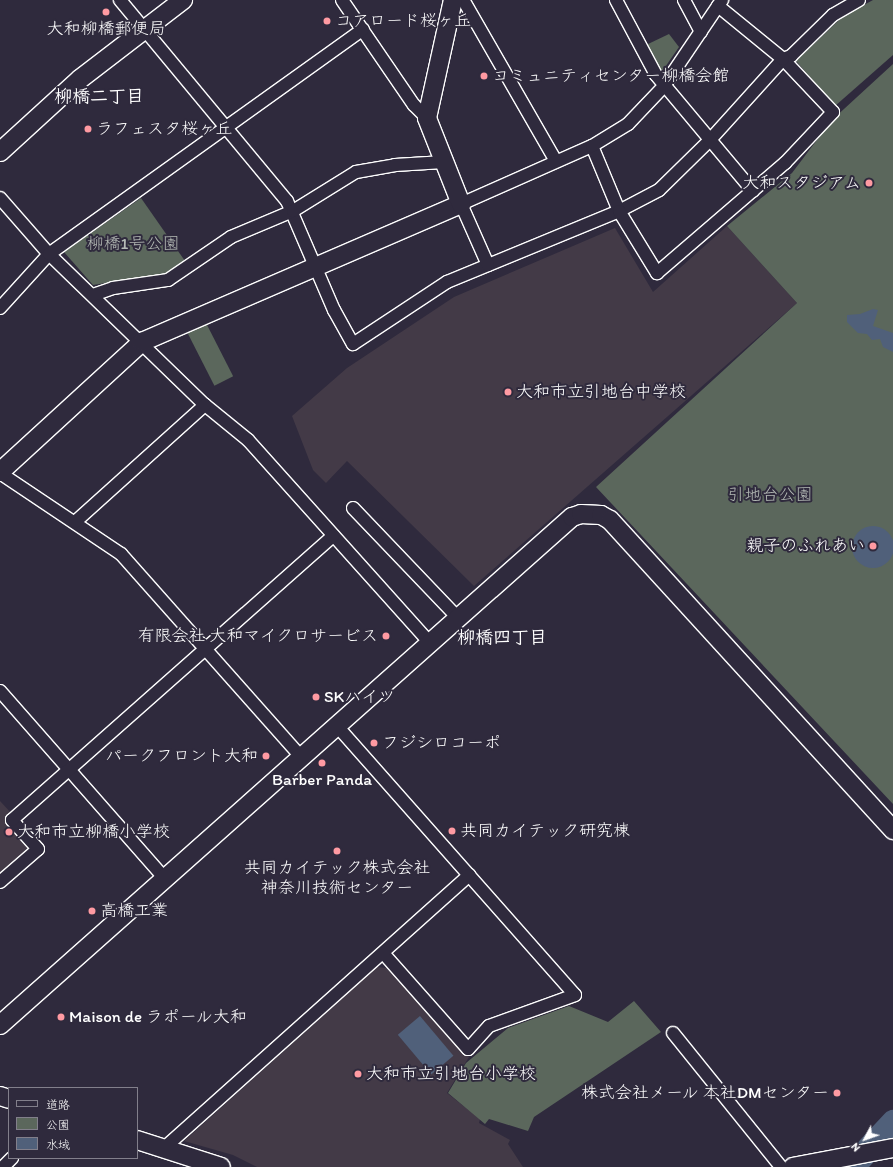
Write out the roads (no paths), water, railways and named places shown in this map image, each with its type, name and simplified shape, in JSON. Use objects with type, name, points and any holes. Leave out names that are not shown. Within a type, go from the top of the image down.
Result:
[{"type":"street","points":[[120,0],[293,211],[315,267],[353,344],[447,282],[619,211],[659,190],[709,141],[783,59],[791,56],[833,14],[859,0]]},
{"type":"street","points":[[0,152],[80,79],[183,0]]},
{"type":"street","points":[[342,0],[414,105],[427,118],[461,204],[488,265]]},
{"type":"street","points":[[616,0],[664,86],[709,141],[753,191]]},
{"type":"street","points":[[684,0],[701,32]]},
{"type":"street","points":[[427,118],[460,3]]},
{"type":"street","points":[[460,3],[556,161]]},
{"type":"street","points":[[301,757],[122,554],[0,472],[142,342],[592,146],[628,124],[664,86],[720,3],[783,59],[833,112],[785,163],[657,273],[619,211],[592,146]]},
{"type":"street","points":[[0,308],[49,254],[363,29]]},
{"type":"street","points":[[93,295],[112,288],[168,280],[232,237],[293,211],[356,172],[395,165],[444,162]]},
{"type":"street","points":[[0,198],[49,254],[206,405],[248,440],[430,644]]},
{"type":"street","points":[[75,522],[206,405]]},
{"type":"street","points":[[353,508],[458,618]]},
{"type":"street","points":[[0,1025],[572,517],[581,514],[601,515],[610,520],[893,830]]},
{"type":"street","points":[[0,882],[38,849],[12,820],[333,536]]},
{"type":"street","points":[[0,691],[165,879]]},
{"type":"street","points":[[337,726],[575,996],[489,1026],[468,1049],[383,953]]},
{"type":"street","points":[[163,1149],[469,875]]},
{"type":"street","points":[[673,1033],[781,1167]]},
{"type":"street","points":[[138,1140],[220,1167]]},
{"type":"street","points":[[793,1167],[841,1156],[887,1149]]},
{"type":"street","points":[[3,1167],[11,1159]]},
{"type":"water","points":[[873,309],[878,310],[873,326],[893,333],[893,352],[883,347],[880,339],[872,340],[867,334],[858,333],[847,322],[847,315],[860,314]]},
{"type":"water","points":[[869,526],[877,526],[885,529],[891,535],[894,547],[891,559],[885,565],[877,568],[869,568],[861,565],[855,559],[852,551],[852,543],[855,535],[861,529]]},
{"type":"water","points":[[420,1016],[453,1056],[431,1074],[398,1035]]},
{"type":"waterway","points":[[851,1167],[893,1122]]},
{"type":"place","name":"大和柳橋郵便局","points":[[106,12]]},
{"type":"place","name":"コアロード桜ヶ丘","points":[[327,21]]},
{"type":"place","name":"コミュニティセンター柳橋会館","points":[[484,76]]},
{"type":"place","name":"ラフェスタ桜ヶ丘","points":[[88,129]]},
{"type":"place","name":"大和スタジアム","points":[[869,183]]},
{"type":"place","name":"大和市立引地台中学校","points":[[508,392]]},
{"type":"place","name":"親子のふれあい","points":[[873,546]]},
{"type":"place","name":"有限会社 大和マイクロサービス","points":[[386,636]]},
{"type":"place","name":"SKハイツ","points":[[316,697]]},
{"type":"place","name":"フジシロコーポ","points":[[374,743]]},
{"type":"place","name":"パークフロント大和","points":[[266,756]]},
{"type":"place","name":"Barber Panda","points":[[322,763]]},
{"type":"place","name":"共同カイテック研究棟","points":[[452,831]]},
{"type":"place","name":"大和市立柳橋小学校","points":[[9,832]]},
{"type":"place","name":"共同カイテック株式会社 神奈川技術センター","points":[[337,851]]},
{"type":"place","name":"高橋工業","points":[[92,911]]},
{"type":"place","name":"Maison de ラポール大和","points":[[61,1017]]},
{"type":"place","name":"大和市立引地台小学校","points":[[358,1074]]},
{"type":"place","name":"株式会社メール 本社DMセンター","points":[[837,1093]]},
{"type":"district","name":"柳橋二丁目","points":[[99,96]]},
{"type":"district","name":"柳橋四丁目","points":[[502,637]]},
{"type":"park label","name":"柳橋1号公園","points":[[133,244]]},
{"type":"park label","name":"引地台公園","points":[[770,495]]}]
